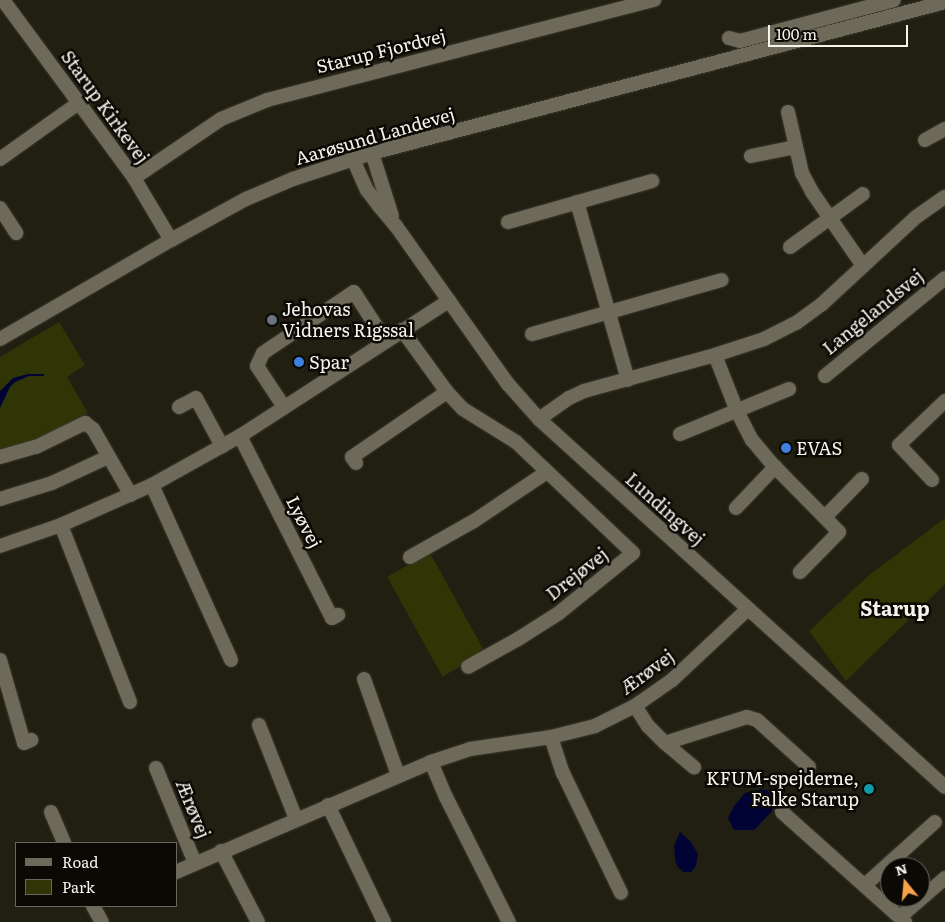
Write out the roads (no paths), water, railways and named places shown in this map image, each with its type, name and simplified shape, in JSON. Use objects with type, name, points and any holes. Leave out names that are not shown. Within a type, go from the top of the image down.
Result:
[{"type":"street","name":"Starup Kirkevej","points":[[3,0],[80,102],[134,178],[171,240]]},
{"type":"street","name":"Starup Fjordvej","points":[[134,178],[221,119],[267,100],[654,0]]},
{"type":"street","points":[[729,38],[740,41],[894,0]]},
{"type":"street","name":"Aarøsund Landevej","points":[[0,339],[246,199],[293,179],[372,153],[945,2]]},
{"type":"street","points":[[788,27],[791,43]]},
{"type":"street","points":[[0,159],[80,102]]},
{"type":"street","points":[[788,112],[802,173],[863,266]]},
{"type":"street","points":[[925,140],[945,130]]},
{"type":"street","points":[[751,156],[796,147]]},
{"type":"street","name":"Lundingvej","points":[[372,153],[396,226]]},
{"type":"street","name":"Lundingvej","points":[[353,159],[367,190],[396,226],[508,384],[539,419],[945,787]]},
{"type":"street","points":[[508,222],[652,180]]},
{"type":"street","points":[[790,247],[863,194]]},
{"type":"street","points":[[539,419],[569,398],[764,339],[796,323],[822,304],[916,217],[945,197]]},
{"type":"street","points":[[578,202],[628,380]]},
{"type":"street","points":[[0,208],[16,233]]},
{"type":"street","name":"Langelandsvej","points":[[825,376],[945,278]]},
{"type":"street","points":[[532,334],[721,280]]},
{"type":"street","points":[[284,407],[257,366],[263,353],[354,292],[386,340]]},
{"type":"street","points":[[0,546],[61,524],[152,485],[240,436],[449,301]]},
{"type":"street","name":"Drejøvej","points":[[402,330],[447,392],[463,409],[516,442],[633,553],[559,613],[468,667]]},
{"type":"street","points":[[715,355],[737,410],[752,440],[775,467],[839,532],[800,572]]},
{"type":"street","points":[[680,434],[789,389]]},
{"type":"street","points":[[356,463],[352,456],[447,392]]},
{"type":"street","points":[[179,407],[196,398],[222,446]]},
{"type":"street","points":[[932,480],[898,445],[945,401]]},
{"type":"street","points":[[0,457],[36,447],[85,423],[93,429],[131,495]]},
{"type":"street","name":"Lyøvej","points":[[240,436],[332,618],[338,615]]},
{"type":"street","points":[[0,499],[52,483],[108,457]]},
{"type":"street","points":[[736,508],[775,467]]},
{"type":"street","points":[[410,557],[474,520],[547,472]]},
{"type":"street","points":[[825,517],[862,479]]},
{"type":"street","points":[[152,485],[232,660]]},
{"type":"street","points":[[61,524],[130,702]]},
{"type":"street","name":"Ærøvej","points":[[178,871],[431,762],[470,749],[551,737],[595,726],[635,706],[672,680],[748,609]]},
{"type":"street","points":[[0,660],[24,743],[32,740]]},
{"type":"street","points":[[364,679],[398,775]]},
{"type":"street","points":[[635,706],[648,726],[694,767]]},
{"type":"street","points":[[665,743],[747,717],[757,720],[810,767]]},
{"type":"street","points":[[259,725],[296,819]]},
{"type":"street","points":[[551,737],[563,773],[621,893]]},
{"type":"street","points":[[431,762],[446,797],[509,922]]},
{"type":"street","name":"Ærøvej","points":[[156,768],[195,863]]},
{"type":"street","points":[[328,805],[384,922]]},
{"type":"street","points":[[51,812],[64,842]]},
{"type":"street","points":[[782,812],[903,920],[945,878]]},
{"type":"street","points":[[865,885],[935,822]]},
{"type":"street","name":"Ærøvej","points":[[221,851],[258,922]]},
{"type":"street","points":[[95,907],[102,922]]},
{"type":"place","name":"Jehovas Vidners Rigssal","points":[[272,320]]},
{"type":"place","name":"Spar","points":[[299,362]]},
{"type":"place","name":"EVAS","points":[[786,448]]},
{"type":"place","name":"KFUM-spejderne, Falke Starup","points":[[869,789]]},
{"type":"district","name":"Starup","points":[[895,607]]}]
